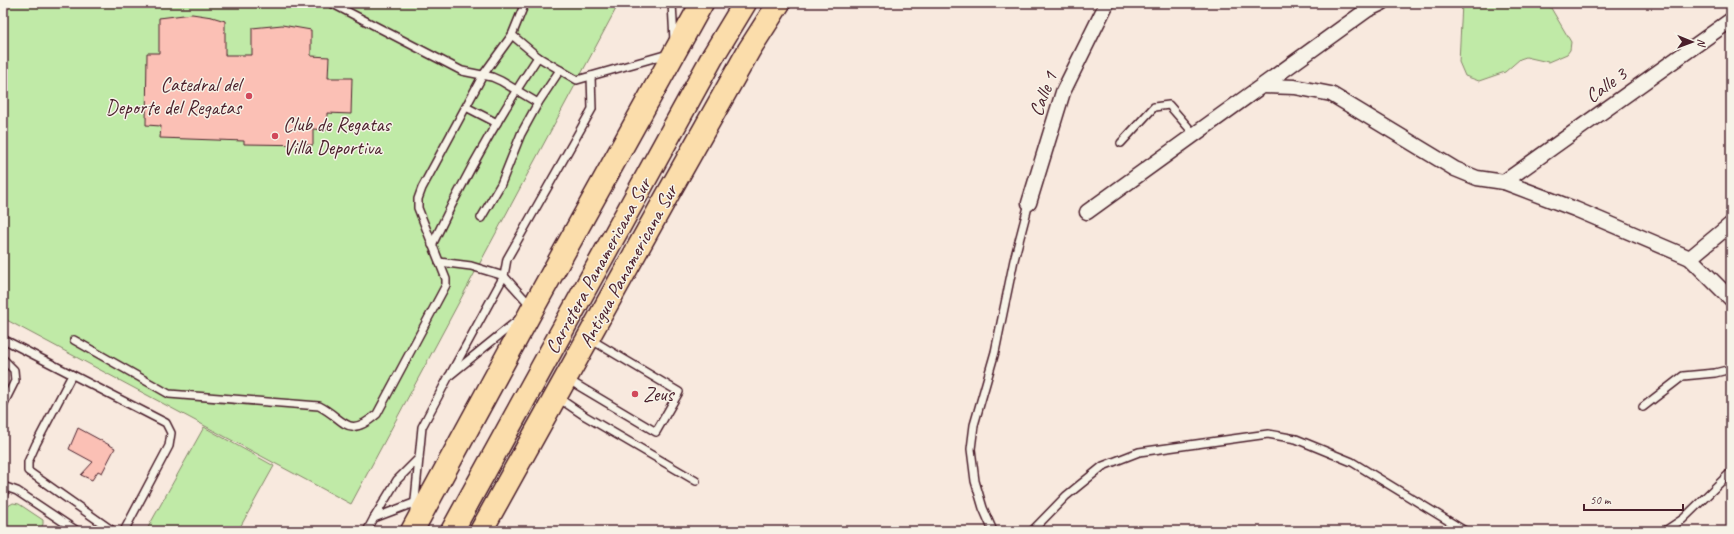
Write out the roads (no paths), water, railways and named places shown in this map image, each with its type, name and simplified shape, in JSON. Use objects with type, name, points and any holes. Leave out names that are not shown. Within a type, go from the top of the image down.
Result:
[{"type":"main road","name":"Carretera Panamericana Sur","points":[[412,530],[423,500],[533,308],[702,3]]},
{"type":"main road","name":"Carretera Panamericana Sur","points":[[452,531],[713,56],[746,3]]},
{"type":"main road","name":"Antigua Panamericana Sur","points":[[481,531],[745,56],[779,3]]},
{"type":"street","name":"Calle 1","points":[[1029,203],[1063,92],[1107,3]]},
{"type":"street","points":[[1087,212],[1367,10],[1382,3]]},
{"type":"street","name":"Calle 3","points":[[1504,182],[1731,20]]},
{"type":"street","points":[[1263,86],[1295,87],[1331,94],[1455,169],[1477,178],[1504,182],[1575,209],[1690,258],[1731,299]]},
{"type":"street","points":[[1690,258],[1731,224]]},
{"type":"lane","points":[[331,3],[462,71],[484,75],[501,81],[538,103]]},
{"type":"lane","points":[[74,340],[169,394],[319,406],[329,411],[338,420],[351,427],[365,424],[377,414],[446,285],[446,279],[418,208],[418,199],[484,75],[512,35],[525,3]]},
{"type":"lane","points":[[512,35],[538,57],[577,80],[675,52],[672,3]]},
{"type":"lane","points":[[432,245],[458,190],[516,90],[538,57]]},
{"type":"lane","points":[[481,218],[501,184],[521,134],[538,103],[560,70]]},
{"type":"lane","points":[[374,518],[423,500],[419,458],[422,427],[504,276],[507,259],[592,109],[591,76]]},
{"type":"lane","points":[[1121,143],[1154,107],[1162,105],[1169,105],[1194,135]]},
{"type":"lane","points":[[466,107],[497,123]]},
{"type":"lane","points":[[994,530],[983,508],[976,482],[971,449],[974,425],[996,352],[1014,260],[1029,203]]},
{"type":"lane","points":[[439,262],[471,266],[504,276],[533,308],[449,376]]},
{"type":"lane","points":[[560,387],[656,432],[679,392],[588,338]]},
{"type":"lane","points":[[3,339],[166,423],[171,433],[169,446],[124,531]]},
{"type":"lane","points":[[3,359],[14,370],[15,381],[3,405]]},
{"type":"lane","points":[[1643,407],[1683,376],[1715,373],[1731,369]]},
{"type":"lane","points":[[72,375],[36,444],[28,462],[28,471],[113,531]]},
{"type":"lane","points":[[560,387],[585,416],[696,481]]},
{"type":"lane","points":[[1032,531],[1066,496],[1103,466],[1139,452],[1268,434],[1296,439],[1352,462],[1465,531]]},
{"type":"lane","points":[[368,531],[374,518],[397,480],[419,458]]},
{"type":"lane","points":[[1665,531],[1684,519],[1731,472]]},
{"type":"lane","points":[[3,496],[3,485],[17,491],[77,531]]},
{"type":"place","name":"Catedral del Deporte del Regatas","points":[[249,96]]},
{"type":"place","name":"Club de Regatas Villa Deportiva","points":[[275,136]]},
{"type":"place","name":"Zeus","points":[[635,394]]}]
